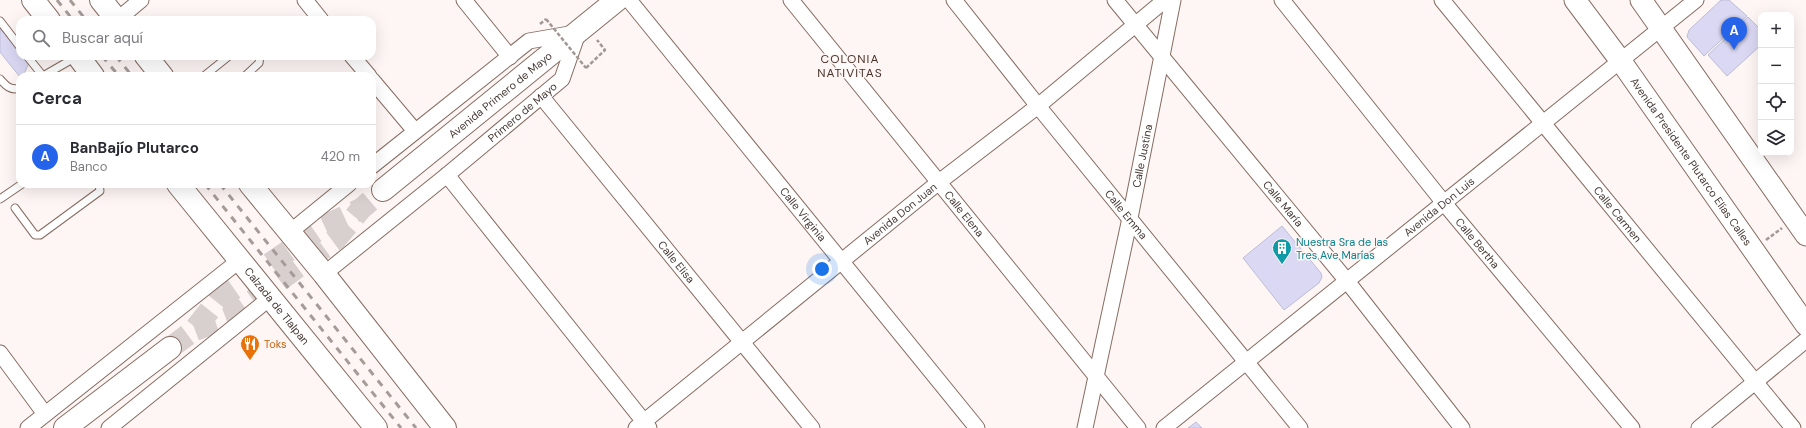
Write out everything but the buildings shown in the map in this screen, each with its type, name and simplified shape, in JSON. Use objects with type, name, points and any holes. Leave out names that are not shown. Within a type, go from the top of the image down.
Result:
[{"type":"main road","points":[[32,0],[46,16]]},
{"type":"main road","points":[[101,0],[114,16]]},
{"type":"main road","name":"Avenida Primero de Mayo","points":[[383,190],[617,0]]},
{"type":"main road","name":"Avenida Presidente Plutarco Elías Calles","points":[[1575,0],[1620,60],[1806,324]]},
{"type":"main road","points":[[1641,0],[1800,227]]},
{"type":"main road","points":[[81,60],[91,72]]},
{"type":"main road","points":[[149,60],[159,72]]},
{"type":"main road","name":"Calzada de Tlalpan","points":[[181,188],[376,428]]},
{"type":"main road","points":[[253,188],[324,274],[445,428]]},
{"type":"main road","points":[[65,428],[170,348]]},
{"type":"street","points":[[122,16],[141,0]]},
{"type":"street","points":[[304,0],[318,16]]},
{"type":"street","points":[[464,0],[510,57]]},
{"type":"street","name":"Calle Virginia","points":[[629,0],[977,428]]},
{"type":"street","name":"Calle Elena","points":[[791,0],[1138,428]]},
{"type":"street","name":"Calle Emma","points":[[954,0],[1038,106],[1300,428]]},
{"type":"street","name":"Calle María","points":[[1116,0],[1347,281],[1462,428]]},
{"type":"street","name":"Avenida Don Juan","points":[[643,426],[741,342],[939,182],[1038,106],[1165,0]]},
{"type":"street","name":"Calle Justina","points":[[1085,428],[1130,218],[1173,0]]},
{"type":"street","name":"Calle Bertha","points":[[1282,0],[1444,203],[1632,428]]},
{"type":"street","name":"Calle Carmen","points":[[1442,0],[1793,428]]},
{"type":"street","name":"Avenida Don Luis","points":[[1164,428],[1696,0]]},
{"type":"street","points":[[376,163],[529,42],[578,32]]},
{"type":"street","name":"Primero de Mayo","points":[[324,274],[447,175],[562,79],[578,32]]},
{"type":"street","points":[[355,60],[365,72]]},
{"type":"street","points":[[376,85],[415,131]]},
{"type":"street","name":"Calle Elisa","points":[[541,96],[812,428]]},
{"type":"street","points":[[447,175],[643,426]]},
{"type":"street","points":[[290,232],[344,188]]},
{"type":"street","points":[[28,428],[240,260]]},
{"type":"street","points":[[109,428],[270,298]]},
{"type":"street","points":[[1698,428],[1806,340]]},
{"type":"street","points":[[0,353],[45,414]]},
{"type":"lane","points":[[0,21],[16,41]]},
{"type":"lane","points":[[30,60],[40,72]]},
{"type":"lane","points":[[50,72],[71,60]]},
{"type":"lane","points":[[209,72],[224,60]]},
{"type":"lane","points":[[249,72],[259,63],[259,60]]},
{"type":"lane","points":[[0,79],[9,88],[16,90]]},
{"type":"lane","points":[[0,199],[16,188]]},
{"type":"lane","points":[[15,208],[35,235],[40,235],[100,191],[100,188]]},
{"type":"path","points":[[546,19],[586,68],[605,50]]},
{"type":"path","points":[[1753,249],[1800,227]]},
{"type":"tunnel","points":[[195,330],[230,317],[336,239],[361,209],[383,190]]},
{"type":"tunnel","points":[[170,348],[193,331],[218,300],[324,226],[361,209]]},
{"type":"railway","points":[[57,0],[70,16]]},
{"type":"railway","points":[[70,0],[83,16]]},
{"type":"railway","points":[[105,60],[116,72]]},
{"type":"railway","points":[[119,60],[129,72]]},
{"type":"railway","points":[[208,188],[401,428]]},
{"type":"railway","points":[[223,188],[416,428]]},
{"type":"place","name":"BanBajío Plutarco","points":[[1734,50]]},
{"type":"place","name":"Nuestra Sra de las Tres Ave Marías","points":[[1282,265]]},
{"type":"place","name":"Toks","points":[[250,361]]},
{"type":"district","name":"COLONIA NATIVITAS","points":[[850,66]]}]
